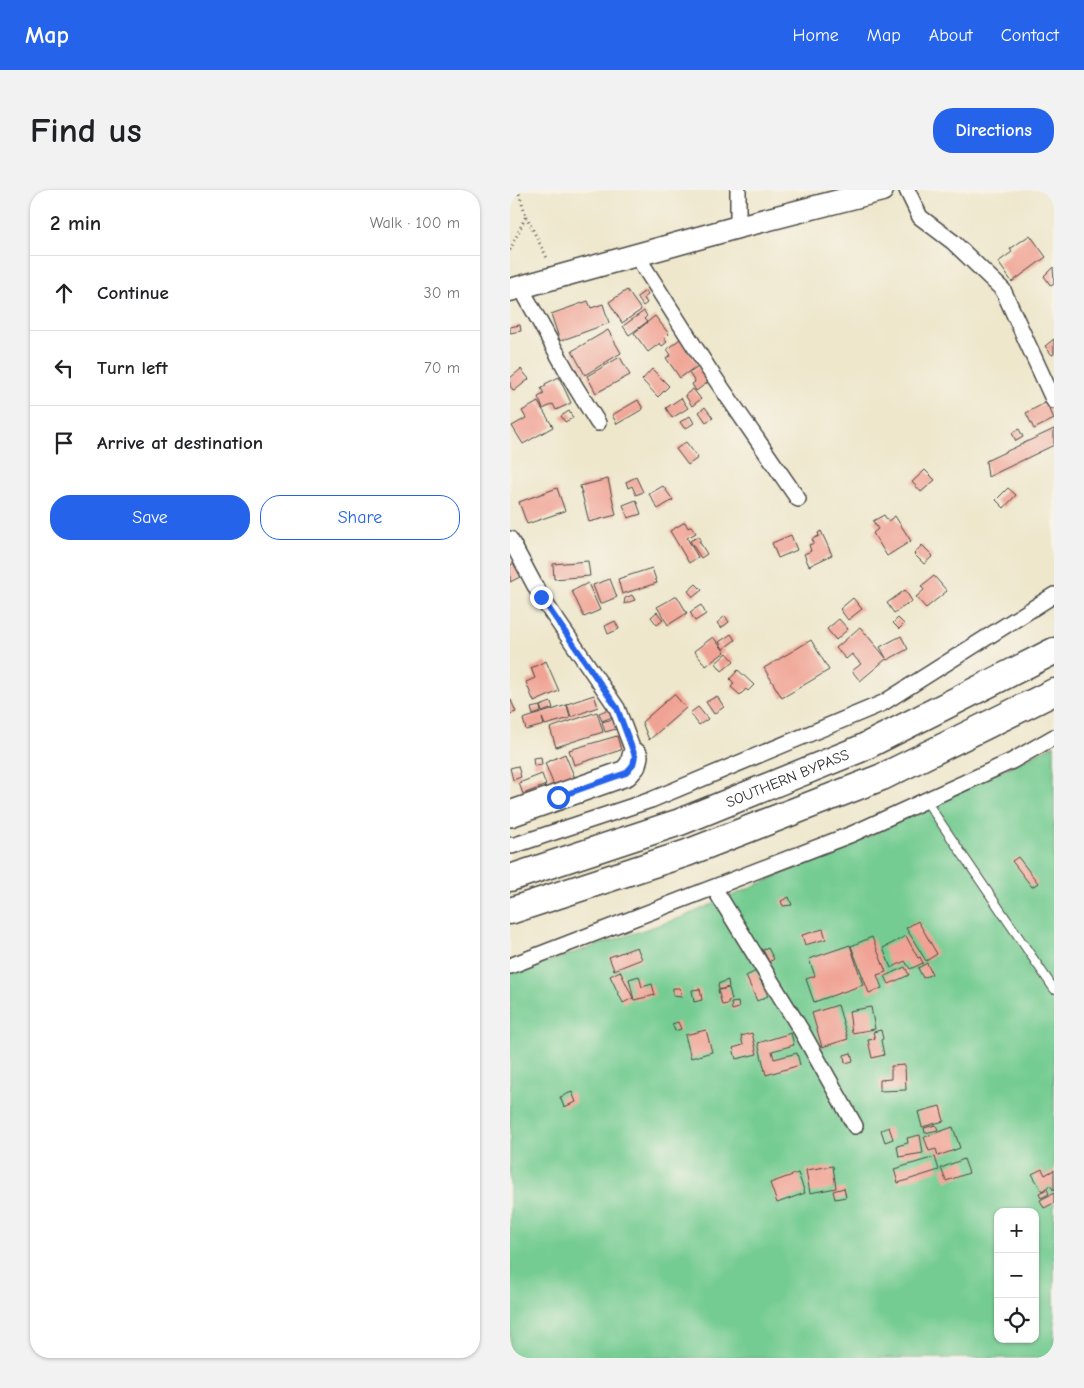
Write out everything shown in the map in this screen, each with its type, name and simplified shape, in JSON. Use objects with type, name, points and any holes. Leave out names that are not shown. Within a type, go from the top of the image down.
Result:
[{"type":"highway","name":"SOUTHERN BYPASS","points":[[510,878],[680,822],[860,749],[1054,651]]},
{"type":"highway","points":[[510,911],[687,853],[882,777],[1054,692]]},
{"type":"main road","points":[[516,289],[738,227],[882,190]]},
{"type":"main road","points":[[510,814],[626,773],[633,765],[635,756]]},
{"type":"street","points":[[738,190],[738,227]]},
{"type":"street","points":[[906,190],[920,217],[952,242],[1003,290],[1054,401]]},
{"type":"street","points":[[636,256],[710,371],[798,499]]},
{"type":"street","points":[[516,289],[598,423]]},
{"type":"street","points":[[510,539],[541,597],[617,708],[635,756]]},
{"type":"street","points":[[510,846],[651,800],[883,703],[1054,595]]},
{"type":"street","points":[[510,966],[852,834],[1012,761],[1054,737]]},
{"type":"street","points":[[714,888],[801,1030],[855,1126]]},
{"type":"lane","points":[[926,801],[1054,989]]},
{"type":"path","points":[[518,190],[526,216],[556,278]]},
{"type":"path","points":[[510,250],[526,216]]},
{"type":"green space","points":[[1054,745],[1054,1358],[510,1358],[510,974],[683,917],[872,835]]},
{"type":"building","points":[[1030,235],[1046,257],[1012,282],[998,262],[1012,252],[1010,249]]},
{"type":"building","points":[[1053,267],[1054,284],[1051,286],[1044,276]]},
{"type":"building","points":[[627,290],[641,310],[622,323],[609,302]]},
{"type":"building","points":[[645,291],[648,295],[644,298],[647,303],[643,306],[637,297]]},
{"type":"building","points":[[588,301],[591,308],[603,304],[609,323],[560,341],[551,314]]},
{"type":"building","points":[[644,311],[647,316],[644,319],[647,322],[629,335],[623,326]]},
{"type":"building","points":[[655,316],[669,334],[664,339],[667,342],[662,346],[660,343],[648,352],[634,333]]},
{"type":"building","points":[[520,325],[521,331],[510,333],[510,327]]},
{"type":"building","points":[[608,330],[621,353],[585,375],[572,351]]},
{"type":"building","points":[[680,339],[698,365],[680,378],[666,358],[671,355],[667,349]]},
{"type":"building","points":[[1054,339],[1054,354],[1052,355],[1045,346]]},
{"type":"building","points":[[620,357],[630,375],[596,393],[587,376]]},
{"type":"building","points":[[700,366],[711,380],[696,391],[692,384],[695,382],[689,373]]},
{"type":"building","points":[[521,369],[529,379],[514,391],[510,386],[510,378]]},
{"type":"building","points":[[652,369],[669,386],[658,397],[642,380]]},
{"type":"building","points":[[559,377],[571,403],[556,410],[553,404],[543,409],[538,397],[544,394],[541,388]]},
{"type":"building","points":[[693,389],[701,399],[692,406],[685,395]]},
{"type":"building","points":[[681,398],[688,408],[672,418],[666,408]]},
{"type":"building","points":[[638,400],[643,409],[617,424],[612,415]]},
{"type":"building","points":[[538,402],[553,427],[523,444],[512,426],[526,418],[522,411]]},
{"type":"building","points":[[1047,402],[1054,419],[1034,429],[1026,413]]},
{"type":"building","points":[[705,407],[713,418],[706,422],[699,412]]},
{"type":"building","points":[[569,411],[573,418],[565,422],[561,416]]},
{"type":"building","points":[[690,416],[694,423],[685,429],[680,422]]},
{"type":"building","points":[[1019,429],[1023,437],[1016,441],[1012,433]]},
{"type":"building","points":[[1054,429],[1054,445],[988,477],[986,461]]},
{"type":"building","points":[[686,442],[698,458],[688,465],[676,449]]},
{"type":"building","points":[[925,470],[935,480],[921,492],[912,482]]},
{"type":"building","points":[[636,477],[643,492],[636,495],[632,486],[628,488],[626,482]]},
{"type":"building","points":[[608,479],[616,515],[589,522],[580,486]]},
{"type":"building","points":[[663,486],[673,500],[658,509],[649,494]]},
{"type":"building","points":[[557,488],[565,511],[527,524],[519,502]]},
{"type":"building","points":[[1008,488],[1016,495],[1004,508],[996,500]]},
{"type":"building","points":[[636,500],[641,514],[628,518],[623,505]]},
{"type":"building","points":[[884,515],[888,521],[895,516],[911,541],[887,556],[873,533],[878,529],[873,521]]},
{"type":"building","points":[[685,522],[688,528],[691,526],[696,533],[687,538],[698,557],[689,563],[670,531]]},
{"type":"building","points":[[821,531],[832,555],[809,566],[804,554],[811,551],[809,545],[814,543],[812,539],[819,536],[818,533]]},
{"type":"building","points":[[791,535],[797,550],[778,558],[772,543]]},
{"type":"building","points":[[699,536],[701,540],[699,541],[707,554],[701,558],[690,541]]},
{"type":"building","points":[[922,545],[933,556],[924,564],[914,554]]},
{"type":"building","points":[[588,561],[590,576],[554,579],[553,564]]},
{"type":"building","points":[[515,563],[522,576],[510,582],[510,565]]},
{"type":"building","points":[[652,568],[657,583],[622,594],[618,579]]},
{"type":"building","points":[[934,576],[947,591],[926,608],[916,597],[924,590],[921,586]]},
{"type":"building","points":[[610,579],[617,597],[600,604],[593,585]]},
{"type":"building","points":[[588,583],[600,610],[584,617],[572,591]]},
{"type":"building","points":[[696,584],[702,590],[693,597],[688,591]]},
{"type":"building","points":[[905,590],[912,601],[894,613],[887,603]]},
{"type":"building","points":[[632,595],[635,600],[624,604],[625,598]]},
{"type":"building","points":[[677,596],[687,613],[668,625],[657,607]]},
{"type":"building","points":[[853,598],[862,609],[848,620],[840,609]]},
{"type":"building","points":[[701,605],[706,614],[695,621],[690,612]]},
{"type":"building","points":[[657,612],[663,620],[657,625],[651,617]]},
{"type":"building","points":[[725,616],[729,622],[721,628],[717,623]]},
{"type":"building","points":[[898,618],[904,624],[899,629],[893,623]]},
{"type":"building","points":[[839,619],[848,629],[836,640],[827,629]]},
{"type":"building","points":[[615,621],[619,629],[608,634],[605,626]]},
{"type":"building","points":[[860,627],[886,658],[880,647],[901,636],[908,649],[886,659],[860,681],[852,671],[861,664],[852,654],[846,659],[836,648]]},
{"type":"building","points":[[731,634],[735,640],[723,649],[719,642]]},
{"type":"building","points":[[713,637],[725,652],[706,666],[694,651]]},
{"type":"building","points":[[811,640],[829,670],[782,698],[764,668]]},
{"type":"building","points":[[727,653],[734,661],[722,671],[716,663]]},
{"type":"building","points":[[546,661],[559,691],[534,702],[526,682],[535,678],[531,668]]},
{"type":"building","points":[[738,670],[754,685],[740,695],[731,687],[734,683],[730,679]]},
{"type":"building","points":[[674,694],[686,708],[649,740],[642,722]]},
{"type":"building","points":[[594,695],[598,707],[571,717],[567,704]]},
{"type":"building","points":[[717,696],[724,707],[714,714],[706,702]]},
{"type":"building","points":[[510,698],[516,712],[510,714]]},
{"type":"building","points":[[551,702],[553,708],[542,712],[540,706]]},
{"type":"building","points":[[567,705],[570,718],[545,725],[542,718],[544,725],[526,730],[523,719]]},
{"type":"building","points":[[540,706],[541,712],[533,715],[531,708]]},
{"type":"building","points":[[698,707],[708,719],[699,725],[690,713]]},
{"type":"building","points":[[609,709],[612,717],[602,721],[599,713]]},
{"type":"building","points":[[597,712],[603,732],[556,747],[550,728]]},
{"type":"building","points":[[613,719],[616,729],[605,732],[602,722]]},
{"type":"building","points":[[617,736],[621,750],[574,765],[569,750]]},
{"type":"building","points":[[565,754],[577,783],[556,791],[545,763]]},
{"type":"building","points":[[541,757],[542,765],[534,766],[533,758]]},
{"type":"building","points":[[518,766],[521,777],[513,780],[510,768]]},
{"type":"building","points":[[542,774],[546,785],[523,794],[519,783]]},
{"type":"building","points":[[1018,857],[1038,883],[1032,887],[1012,861]]},
{"type":"building","points":[[789,897],[792,905],[783,906],[781,901]]},
{"type":"building","points":[[918,921],[937,954],[926,961],[906,928]]},
{"type":"building","points":[[823,929],[826,939],[805,945],[802,935]]},
{"type":"building","points":[[906,936],[918,958],[920,957],[923,963],[910,969],[905,961],[891,968],[883,948]]},
{"type":"building","points":[[872,937],[886,972],[877,975],[882,988],[869,993],[851,946]]},
{"type":"building","points":[[850,945],[863,985],[814,1002],[806,979],[815,976],[809,959]]},
{"type":"building","points":[[637,947],[642,959],[614,970],[609,957]]},
{"type":"building","points":[[768,948],[774,959],[769,962],[763,950]]},
{"type":"building","points":[[927,963],[932,974],[923,978],[918,968]]},
{"type":"building","points":[[905,967],[909,975],[889,984],[885,976]]},
{"type":"building","points":[[620,971],[633,998],[623,1003],[610,976]]},
{"type":"building","points":[[756,971],[768,996],[757,1001],[746,976]]},
{"type":"building","points":[[639,976],[642,987],[652,984],[655,995],[634,1000],[629,979]]},
{"type":"building","points":[[728,980],[729,987],[719,990],[718,984]]},
{"type":"building","points":[[673,988],[680,988],[682,997],[673,996]]},
{"type":"building","points":[[729,988],[732,1000],[728,1001],[728,1004],[722,1005],[718,990]]},
{"type":"building","points":[[700,989],[702,1000],[694,1002],[692,990]]},
{"type":"building","points":[[738,1002],[739,1008],[732,1010],[731,1003]]},
{"type":"building","points":[[838,1005],[848,1039],[822,1047],[812,1013]]},
{"type":"building","points":[[871,1007],[875,1029],[852,1033],[849,1011]]},
{"type":"building","points":[[678,1022],[681,1029],[675,1031],[672,1024]]},
{"type":"building","points":[[706,1030],[712,1052],[691,1058],[685,1035]]},
{"type":"building","points":[[881,1030],[884,1055],[872,1058],[868,1040],[875,1039],[873,1032]]},
{"type":"building","points":[[752,1033],[757,1054],[736,1059],[733,1048],[743,1045],[741,1036]]},
{"type":"building","points":[[791,1033],[794,1045],[772,1051],[774,1059],[797,1053],[800,1065],[766,1075],[758,1043]]},
{"type":"building","points":[[851,1053],[853,1061],[845,1063],[844,1055]]},
{"type":"building","points":[[905,1065],[906,1090],[880,1091],[880,1080],[891,1079],[891,1066]]},
{"type":"building","points":[[572,1092],[576,1102],[564,1107],[560,1097]]},
{"type":"building","points":[[940,1106],[944,1121],[922,1127],[918,1112]]},
{"type":"building","points":[[936,1125],[938,1130],[925,1133],[924,1128]]},
{"type":"building","points":[[889,1127],[893,1139],[885,1142],[881,1130]]},
{"type":"building","points":[[953,1127],[960,1148],[938,1156],[936,1149],[929,1151],[924,1137]]},
{"type":"building","points":[[920,1135],[923,1153],[899,1157],[897,1146],[908,1143],[907,1138]]},
{"type":"building","points":[[935,1157],[939,1170],[898,1183],[894,1169]]},
{"type":"building","points":[[964,1159],[969,1173],[946,1181],[941,1168]]},
{"type":"building","points":[[833,1166],[836,1188],[810,1193],[806,1170]]},
{"type":"building","points":[[1042,1169],[1045,1175],[1054,1170],[1054,1191],[1050,1185],[1042,1191],[1032,1174]]},
{"type":"building","points":[[798,1173],[805,1193],[777,1203],[770,1183]]},
{"type":"building","points":[[844,1188],[846,1197],[835,1199],[833,1191]]},
{"type":"building","points":[[1047,1189],[1049,1194],[1041,1198],[1039,1193]]},
{"type":"building","points":[[1054,1193],[1054,1203],[1044,1208],[1040,1200]]},
{"type":"route","points":[[541,597],[617,708],[635,756],[633,765],[626,773],[558,797]]}]
